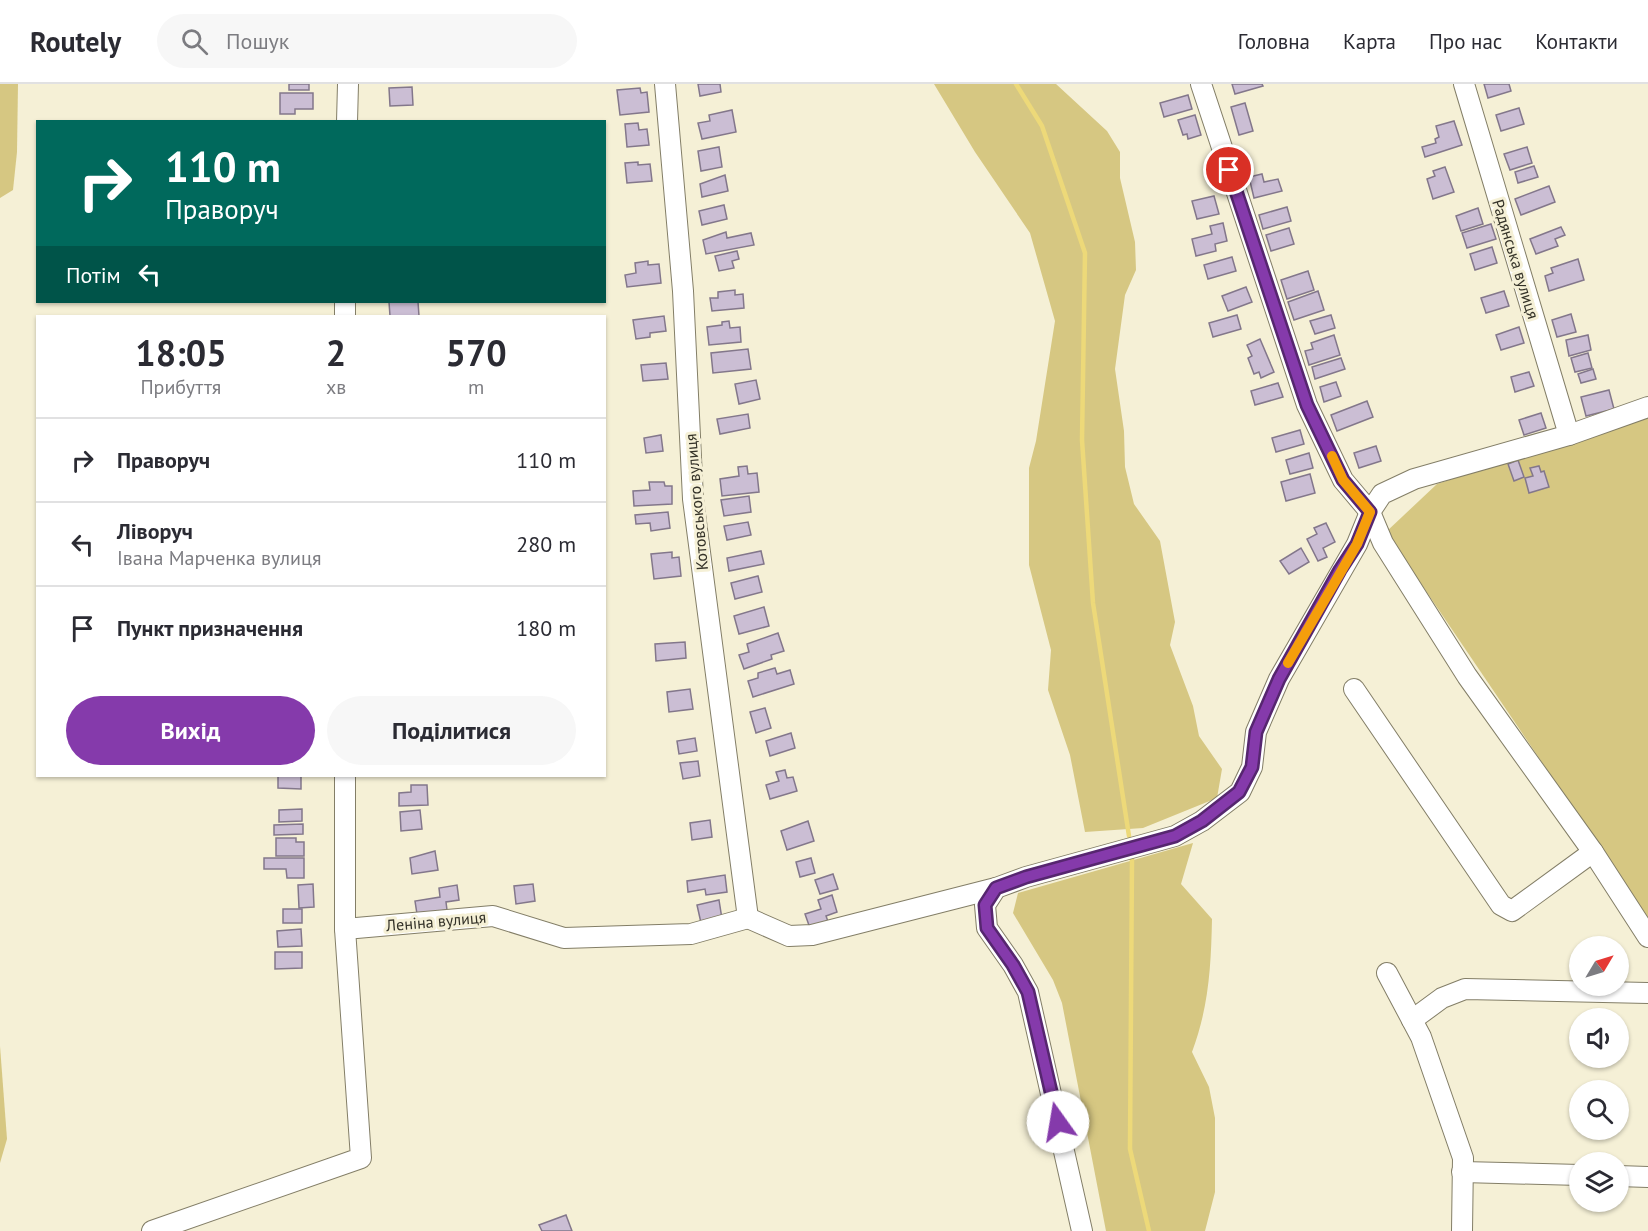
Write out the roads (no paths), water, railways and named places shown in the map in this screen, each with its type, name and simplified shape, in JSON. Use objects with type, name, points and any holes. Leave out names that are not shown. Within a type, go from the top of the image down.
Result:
[{"type":"street","points":[[347,120],[348,84]]},
{"type":"street","name":"Котовського вулиця","points":[[665,84],[683,291],[693,499],[748,918]]},
{"type":"street","points":[[1201,84],[1307,405],[1343,480],[1370,512],[1383,543],[1467,676],[1593,852],[1648,937]]},
{"type":"street","name":"Радянська вулиця","points":[[1464,84],[1569,435]]},
{"type":"street","points":[[748,918],[789,936],[812,935],[996,888],[1026,877],[1175,836],[1202,821],[1239,792],[1252,767],[1256,732],[1279,679],[1357,544],[1370,512],[1382,494],[1414,479],[1569,435],[1648,407]]},
{"type":"street","points":[[1354,689],[1501,905],[1512,911],[1593,852]]},
{"type":"street","points":[[152,1231],[361,1158],[345,929],[345,777]]},
{"type":"street","points":[[996,888],[985,905],[987,928],[1013,965],[1028,992],[1082,1231]]},
{"type":"street","name":"Леніна вулиця","points":[[345,929],[493,916],[564,938],[576,938],[691,934],[748,918]]},
{"type":"street","points":[[1387,973],[1421,1037],[1462,1158],[1462,1231]]},
{"type":"street","points":[[1412,1020],[1442,998],[1465,989],[1648,993]]},
{"type":"street","points":[[1462,1172],[1569,1175]]},
{"type":"street","points":[[1629,1176],[1648,1177]]},
{"type":"waterway","points":[[1016,84],[1042,126],[1085,253],[1082,440],[1093,603],[1129,836]]},
{"type":"waterway","points":[[1132,857],[1130,1149],[1149,1231]]}]
